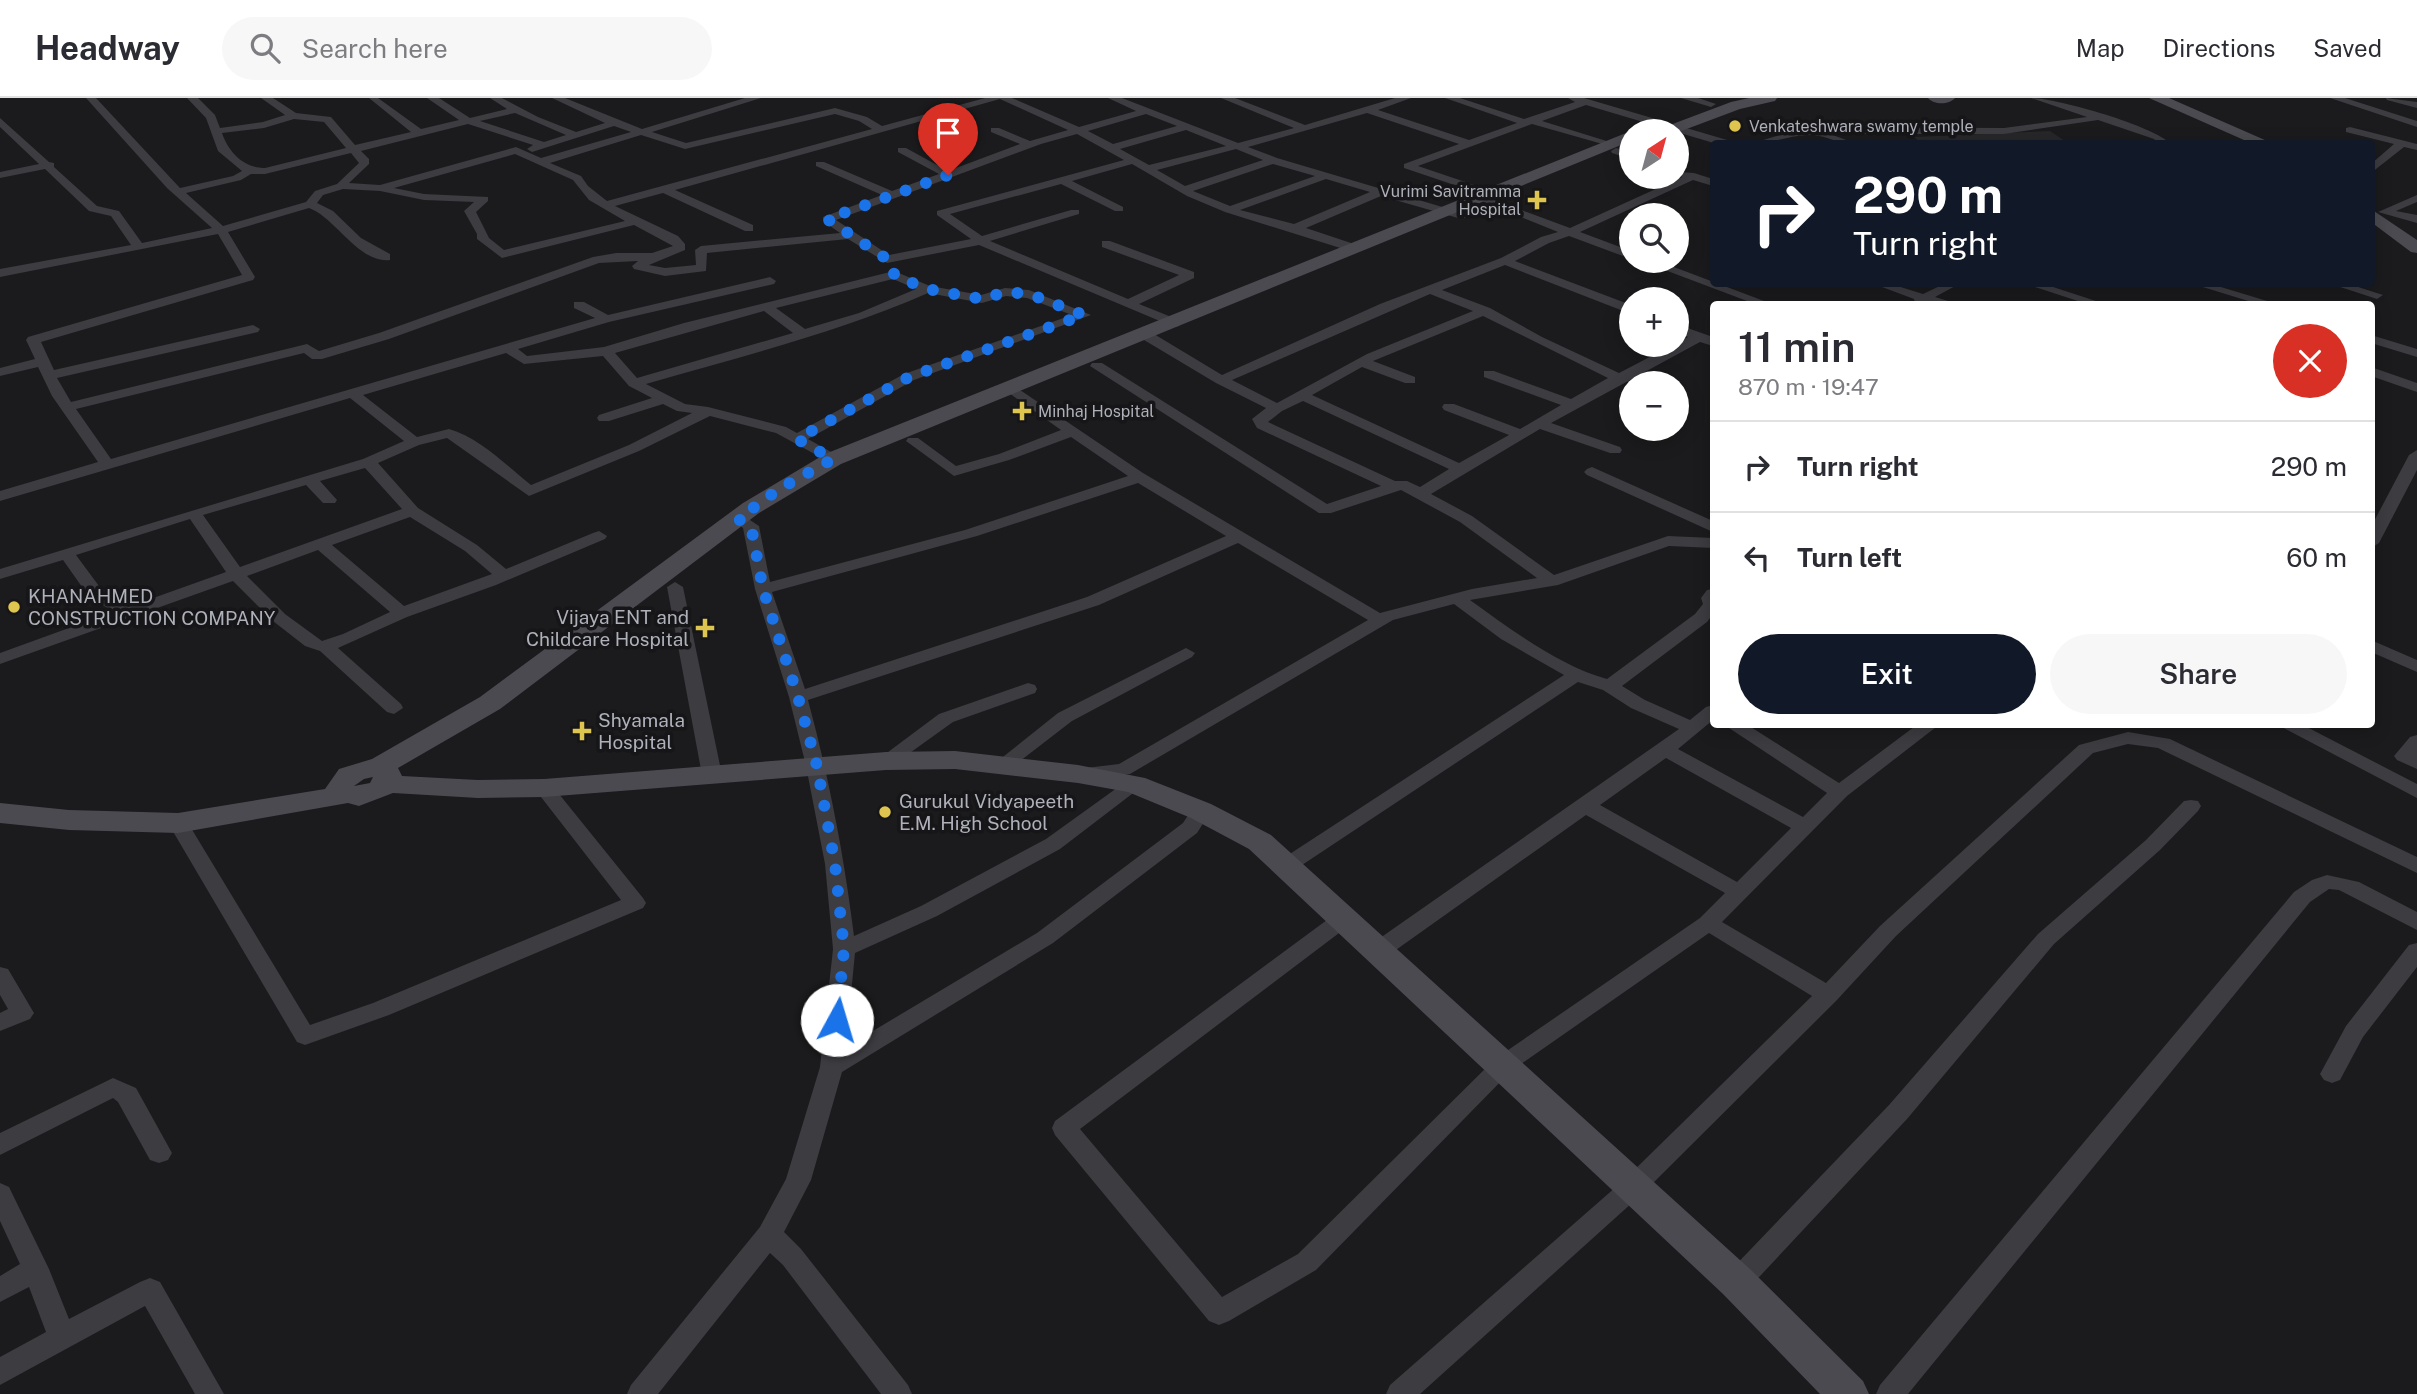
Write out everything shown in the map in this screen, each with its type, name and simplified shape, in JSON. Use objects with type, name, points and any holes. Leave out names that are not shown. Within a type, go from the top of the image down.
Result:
[{"type":"main road","points":[[1684,119],[1712,104],[1736,98]]},
{"type":"main road","points":[[1689,120],[1736,105],[1770,98]]},
{"type":"main road","points":[[1935,98],[1948,98]]},
{"type":"main road","points":[[2147,98],[2247,140]]},
{"type":"main road","points":[[2165,99],[2258,140]]},
{"type":"main road","points":[[811,478],[913,441],[1018,393],[1487,197],[1619,149]]},
{"type":"main road","points":[[2375,210],[2417,236]]},
{"type":"main road","points":[[2375,210],[2417,248]]},
{"type":"main road","points":[[384,776],[492,714],[518,689],[744,523],[788,498],[833,459],[1097,366],[1174,323],[1353,248],[1454,213]]},
{"type":"main road","points":[[518,689],[675,587],[744,523]]},
{"type":"main road","points":[[0,813],[128,824],[178,823],[343,789],[359,770],[478,789],[544,788],[886,761],[955,760],[1004,764],[1135,784],[1201,811],[1260,842],[1737,1282],[1847,1394]]},
{"type":"main road","points":[[0,797],[31,803],[89,808],[158,809],[343,789]]},
{"type":"street","points":[[91,98],[177,192],[221,230],[249,277],[33,340],[59,396],[107,464]]},
{"type":"street","points":[[192,98],[211,117],[222,149],[249,172]]},
{"type":"street","points":[[265,98],[293,116]]},
{"type":"street","points":[[432,98],[468,121],[544,145]]},
{"type":"street","points":[[495,98],[534,119],[576,135]]},
{"type":"street","points":[[557,98],[614,123],[685,146],[835,111],[863,119],[880,129]]},
{"type":"street","points":[[540,162],[756,98]]},
{"type":"street","points":[[606,205],[812,139],[880,129],[996,98]]},
{"type":"street","points":[[1004,98],[1077,130],[1184,190],[1228,210],[1295,228],[1353,248]]},
{"type":"street","points":[[1112,98],[1273,160],[1454,213]]},
{"type":"street","points":[[1226,98],[1302,127]]},
{"type":"street","points":[[1146,169],[1406,98]]},
{"type":"street","points":[[1450,98],[1619,146]]},
{"type":"street","points":[[1572,98],[1642,119]]},
{"type":"street","points":[[1686,98],[1712,104]]},
{"type":"street","points":[[2036,98],[2161,140]]},
{"type":"street","points":[[2335,98],[2417,124]]},
{"type":"street","points":[[2392,98],[2417,105]]},
{"type":"street","points":[[373,99],[419,133]]},
{"type":"street","points":[[1247,106],[1265,101]]},
{"type":"street","points":[[1584,102],[1408,166],[1619,250]]},
{"type":"street","points":[[177,192],[237,178],[249,172],[265,171],[519,109]]},
{"type":"street","points":[[1366,109],[1469,144]]},
{"type":"street","points":[[894,275],[894,268],[887,259],[827,219],[1031,145],[1146,111]]},
{"type":"street","points":[[217,131],[264,125],[293,116],[327,119],[364,159],[364,164],[344,181],[342,186]]},
{"type":"street","points":[[1767,140],[1783,135],[1835,128],[1876,126],[1975,132],[2048,128],[2099,117]]},
{"type":"street","points":[[0,121],[50,165],[93,209],[114,213],[139,247]]},
{"type":"street","points":[[520,153],[614,123]]},
{"type":"street","points":[[779,125],[812,139]]},
{"type":"street","points":[[1111,148],[1186,127]]},
{"type":"street","points":[[995,130],[1031,145]]},
{"type":"street","points":[[2350,130],[2417,147]]},
{"type":"street","points":[[1812,132],[1839,140]]},
{"type":"street","points":[[1689,133],[1716,140]]},
{"type":"street","points":[[2375,167],[2401,144]]},
{"type":"street","points":[[380,188],[516,150],[577,178],[581,186],[606,205],[674,239],[681,247],[653,257],[638,266],[665,272],[702,268],[701,250],[760,243],[803,244],[850,235]]},
{"type":"street","points":[[902,150],[948,175]]},
{"type":"street","points":[[1184,190],[1273,160]]},
{"type":"street","points":[[1132,162],[941,213],[979,241],[1174,323]]},
{"type":"street","points":[[820,164],[891,195]]},
{"type":"street","points":[[0,175],[50,165]]},
{"type":"street","points":[[1689,175],[1710,182]]},
{"type":"street","points":[[1228,210],[1328,176]]},
{"type":"street","points":[[1221,380],[1385,307],[1505,261],[1545,240],[1572,232],[1693,176]]},
{"type":"street","points":[[1062,180],[1119,209]]},
{"type":"street","points":[[0,273],[221,230],[310,204],[319,193],[342,186],[380,188],[424,197],[484,199],[470,211],[483,234],[483,239],[502,254],[638,221]]},
{"type":"street","points":[[662,188],[749,228]]},
{"type":"street","points":[[1295,228],[1380,192]]},
{"type":"street","points":[[2375,210],[2417,198]]},
{"type":"street","points":[[310,204],[331,211],[348,234],[366,248],[386,257]]},
{"type":"street","points":[[2375,210],[2417,219]]},
{"type":"street","points":[[887,259],[979,241],[1074,212]]},
{"type":"street","points":[[1106,244],[1190,275],[1128,304]]},
{"type":"street","points":[[307,348],[317,356],[384,336],[597,260],[653,257]]},
{"type":"street","points":[[1505,261],[1619,305]]},
{"type":"street","points":[[1686,273],[1709,280]]},
{"type":"street","points":[[508,348],[524,360],[606,351],[894,275],[927,289],[982,299],[1005,292],[1029,294],[1084,315],[909,377],[797,439]]},
{"type":"street","points":[[0,496],[606,319],[770,281]]},
{"type":"street","points":[[1726,287],[1759,301]]},
{"type":"street","points":[[1889,287],[1934,301]]},
{"type":"street","points":[[1918,301],[1947,287]]},
{"type":"street","points":[[2042,287],[2089,301]]},
{"type":"street","points":[[2210,287],[2260,301]]},
{"type":"street","points":[[2348,287],[2377,295]]},
{"type":"street","points":[[634,383],[805,335],[864,316],[927,289]]},
{"type":"street","points":[[1431,290],[1485,311],[1537,340],[1619,378]]},
{"type":"street","points":[[579,304],[606,319]]},
{"type":"street","points":[[766,307],[805,335]]},
{"type":"street","points":[[1395,487],[1262,425],[1259,419],[1363,362],[1446,324],[1485,311]]},
{"type":"street","points":[[0,372],[48,368],[253,329]]},
{"type":"street","points":[[68,407],[307,348],[356,331]]},
{"type":"street","points":[[1689,333],[1706,340]]},
{"type":"street","points":[[1150,338],[1221,380],[1277,408]]},
{"type":"street","points":[[1635,371],[1706,340]]},
{"type":"street","points":[[2375,340],[2417,353]]},
{"type":"street","points":[[606,351],[634,383],[662,399],[682,408],[708,411],[781,430],[833,459]]},
{"type":"street","points":[[1363,362],[1410,380]]},
{"type":"street","points":[[1097,366],[1325,510],[1402,484],[1466,519],[1552,581]]},
{"type":"street","points":[[1489,374],[1573,405]]},
{"type":"street","points":[[2375,376],[2417,388]]},
{"type":"street","points":[[1420,494],[1619,378]]},
{"type":"street","points":[[352,393],[414,442]]},
{"type":"street","points":[[1018,393],[1070,432],[1140,477],[1380,620]]},
{"type":"street","points":[[1303,396],[1460,469]]},
{"type":"street","points":[[604,418],[662,399]]},
{"type":"street","points":[[1449,407],[1521,434]]},
{"type":"street","points":[[0,574],[368,462],[414,442],[449,433],[471,446],[529,491],[634,448],[708,411]]},
{"type":"street","points":[[1539,424],[1615,450]]},
{"type":"street","points":[[913,441],[954,471],[1004,457],[1070,432]]},
{"type":"street","points":[[2375,535],[2417,455]]},
{"type":"street","points":[[368,462],[412,511],[471,548],[502,574]]},
{"type":"street","points":[[1592,472],[1710,526]]},
{"type":"street","points":[[763,589],[971,533],[1140,477]]},
{"type":"street","points":[[309,479],[330,500]]},
{"type":"street","points":[[0,659],[412,511]]},
{"type":"street","points":[[194,513],[235,575],[268,611],[315,645],[327,647],[390,621],[401,613],[490,581],[599,536]]},
{"type":"street","points":[[641,1394],[769,1235],[798,1180],[832,1067],[844,949],[835,864],[817,766],[744,523]]},
{"type":"street","points":[[798,697],[1093,601],[1238,537]]},
{"type":"street","points":[[1079,774],[1123,770],[1380,620],[1457,598],[1552,581],[1668,541],[1710,543]]},
{"type":"street","points":[[321,545],[401,613]]},
{"type":"street","points":[[67,554],[93,590],[127,614]]},
{"type":"street","points":[[675,587],[712,775]]},
{"type":"street","points":[[1457,598],[1507,635],[1575,676],[1610,686],[1638,704],[1690,727]]},
{"type":"street","points":[[1610,686],[1701,618],[1710,607]]},
{"type":"street","points":[[327,647],[394,708]]},
{"type":"street","points":[[2375,647],[2417,667]]},
{"type":"street","points":[[1004,764],[1065,717],[1186,653]]},
{"type":"street","points":[[1286,866],[1575,676]]},
{"type":"street","points":[[886,761],[946,718],[1028,689]]},
{"type":"street","points":[[1378,951],[1665,750],[1690,727],[1710,714]]},
{"type":"street","points":[[1737,728],[1840,792]]},
{"type":"street","points":[[1343,919],[1064,1128],[1219,1313],[1307,1262],[1503,1065],[1707,923],[1840,792],[1926,728]]},
{"type":"street","points":[[2293,728],[2417,792]]},
{"type":"street","points":[[1400,1394],[1634,1186],[1828,995],[1888,931],[2086,749],[2128,738],[2163,743],[2417,866]]},
{"type":"street","points":[[2417,741],[2404,756],[2417,764]]},
{"type":"street","points":[[1665,750],[1805,827]]},
{"type":"street","points":[[844,949],[929,911],[1053,844],[1135,784]]},
{"type":"street","points":[[178,823],[305,1036],[381,1009],[635,903],[544,788]]},
{"type":"street","points":[[1586,806],[1740,892]]},
{"type":"street","points":[[1737,1282],[1898,1112],[2046,939],[2153,845],[2191,806]]},
{"type":"street","points":[[832,1067],[1045,938],[1190,828],[1201,811]]},
{"type":"street","points":[[1890,1394],[2302,897],[2316,886],[2330,882],[2356,889],[2417,922]]},
{"type":"street","points":[[1707,923],[1828,995]]},
{"type":"street","points":[[2332,1074],[2354,1032],[2417,951]]},
{"type":"street","points":[[0,975],[22,1013],[0,1023]]},
{"type":"street","points":[[0,1145],[113,1087],[127,1095],[159,1153]]},
{"type":"street","points":[[0,1194],[36,1269],[62,1337]]},
{"type":"street","points":[[769,1235],[792,1257],[898,1394]]},
{"type":"street","points":[[0,1290],[36,1269]]},
{"type":"street","points":[[0,1372],[150,1290],[209,1394]]},
{"type":"shaded area","points":[[2050,131],[2064,140],[1917,140],[1914,137]]},
{"type":"place","name":"Venkateshwara swamy temple","points":[[1735,126]]},
{"type":"place","name":"Vurimi Savitramma Hospital","points":[[1537,200]]},
{"type":"place","name":"Minhaj Hospital","points":[[1022,411]]},
{"type":"place","name":"KHANAHMED CONSTRUCTION COMPANY","points":[[14,607]]},
{"type":"place","name":"Vijaya ENT and Childcare Hospital","points":[[705,628]]},
{"type":"place","name":"Shyamala Hospital","points":[[582,731]]},
{"type":"place","name":"Gurukul Vidyapeeth E.M. High School","points":[[885,812]]},
{"type":"route","points":[[837,1020],[844,949],[835,864],[817,766],[763,589],[751,526],[738,519],[779,489],[833,459],[797,439],[868,397],[909,377],[1084,315],[1029,294],[1005,292],[982,299],[927,289],[894,275],[894,268],[887,259],[827,219],[948,175]]}]
